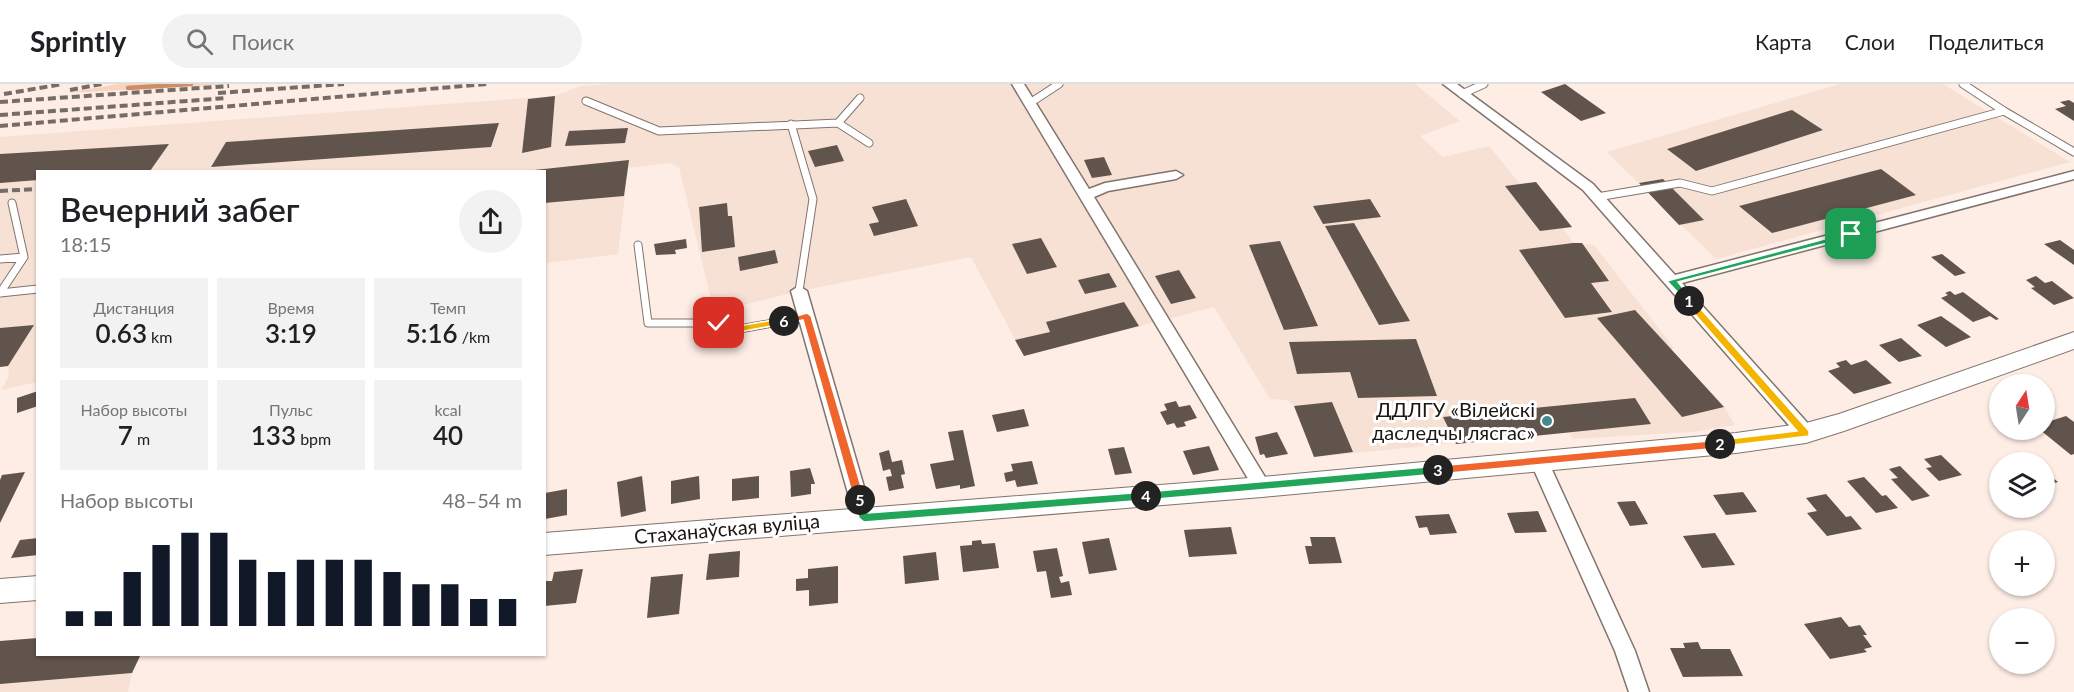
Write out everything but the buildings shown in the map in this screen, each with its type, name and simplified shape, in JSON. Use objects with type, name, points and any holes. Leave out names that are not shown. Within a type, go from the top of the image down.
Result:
[{"type":"street","points":[[1018,84],[1262,487]]},
{"type":"street","points":[[1449,84],[1588,187],[1806,434]]},
{"type":"street","points":[[1085,196],[1105,187],[1176,175]]},
{"type":"street","points":[[1671,281],[2074,175]]},
{"type":"street","points":[[799,291],[864,518]]},
{"type":"street","name":"Стаханаўская вуліца","points":[[546,544],[1262,487],[1736,443],[1806,434],[2074,340]]},
{"type":"street","points":[[1539,460],[1625,651],[1639,692]]},
{"type":"street","points":[[0,591],[36,588]]},
{"type":"lane","points":[[1030,103],[1043,92],[1059,84]]},
{"type":"lane","points":[[1462,94],[1484,84]]},
{"type":"lane","points":[[1963,84],[2074,152]]},
{"type":"lane","points":[[838,123],[860,98]]},
{"type":"lane","points":[[586,101],[659,131],[838,123],[869,142]]},
{"type":"lane","points":[[1596,197],[1680,183],[1712,191],[2004,111]]},
{"type":"lane","points":[[791,124],[813,200],[799,291]]},
{"type":"lane","points":[[0,293],[24,256],[12,204]]},
{"type":"lane","points":[[638,245],[648,323],[719,323],[722,329],[734,330],[807,316]]},
{"type":"lane","points":[[0,259],[24,256]]},
{"type":"lane","points":[[0,293],[36,290]]},
{"type":"shaded area","points":[[118,84],[230,84],[68,93]]},
{"type":"shaded area","points":[[610,84],[1415,84],[1460,121],[1420,136],[1443,157],[1489,146],[1520,184],[1536,182],[1572,227],[1563,228],[1573,243],[1594,245],[1674,348],[1671,349],[1724,407],[1735,425],[1692,432],[1572,439],[1570,432],[1314,457],[1294,406],[1287,400],[1270,399],[1214,307],[1024,356],[971,257],[799,291],[714,312],[679,167],[668,163],[628,168],[618,254],[546,263],[546,170],[36,170],[36,382],[1,390],[9,376],[8,366],[0,367],[0,137],[555,96],[581,86]]},
{"type":"shaded area","points":[[1840,84],[1943,84],[2070,162],[1716,259],[1607,152]]},
{"type":"shaded area","points":[[36,638],[36,656],[140,656],[132,673],[128,692],[0,692],[0,641]]},
{"type":"waterway","points":[[128,88],[191,84]]},
{"type":"railway","points":[[4,94],[63,84]]},
{"type":"railway","points":[[70,90],[102,84]]},
{"type":"railway","points":[[218,93],[344,84]]},
{"type":"railway","points":[[0,126],[487,84]]},
{"type":"railway","points":[[0,102],[229,86]]},
{"type":"railway","points":[[0,115],[227,98]]},
{"type":"railway","points":[[0,191],[36,189]]},
{"type":"place","name":"ДДЛГУ «Вілейскі даследчы лясгас»","points":[[1547,421]]},
{"type":"route","points":[[719,323],[722,329],[734,330],[807,316],[864,518],[1262,487],[1736,443],[1806,434],[1671,281],[1851,234]]}]
